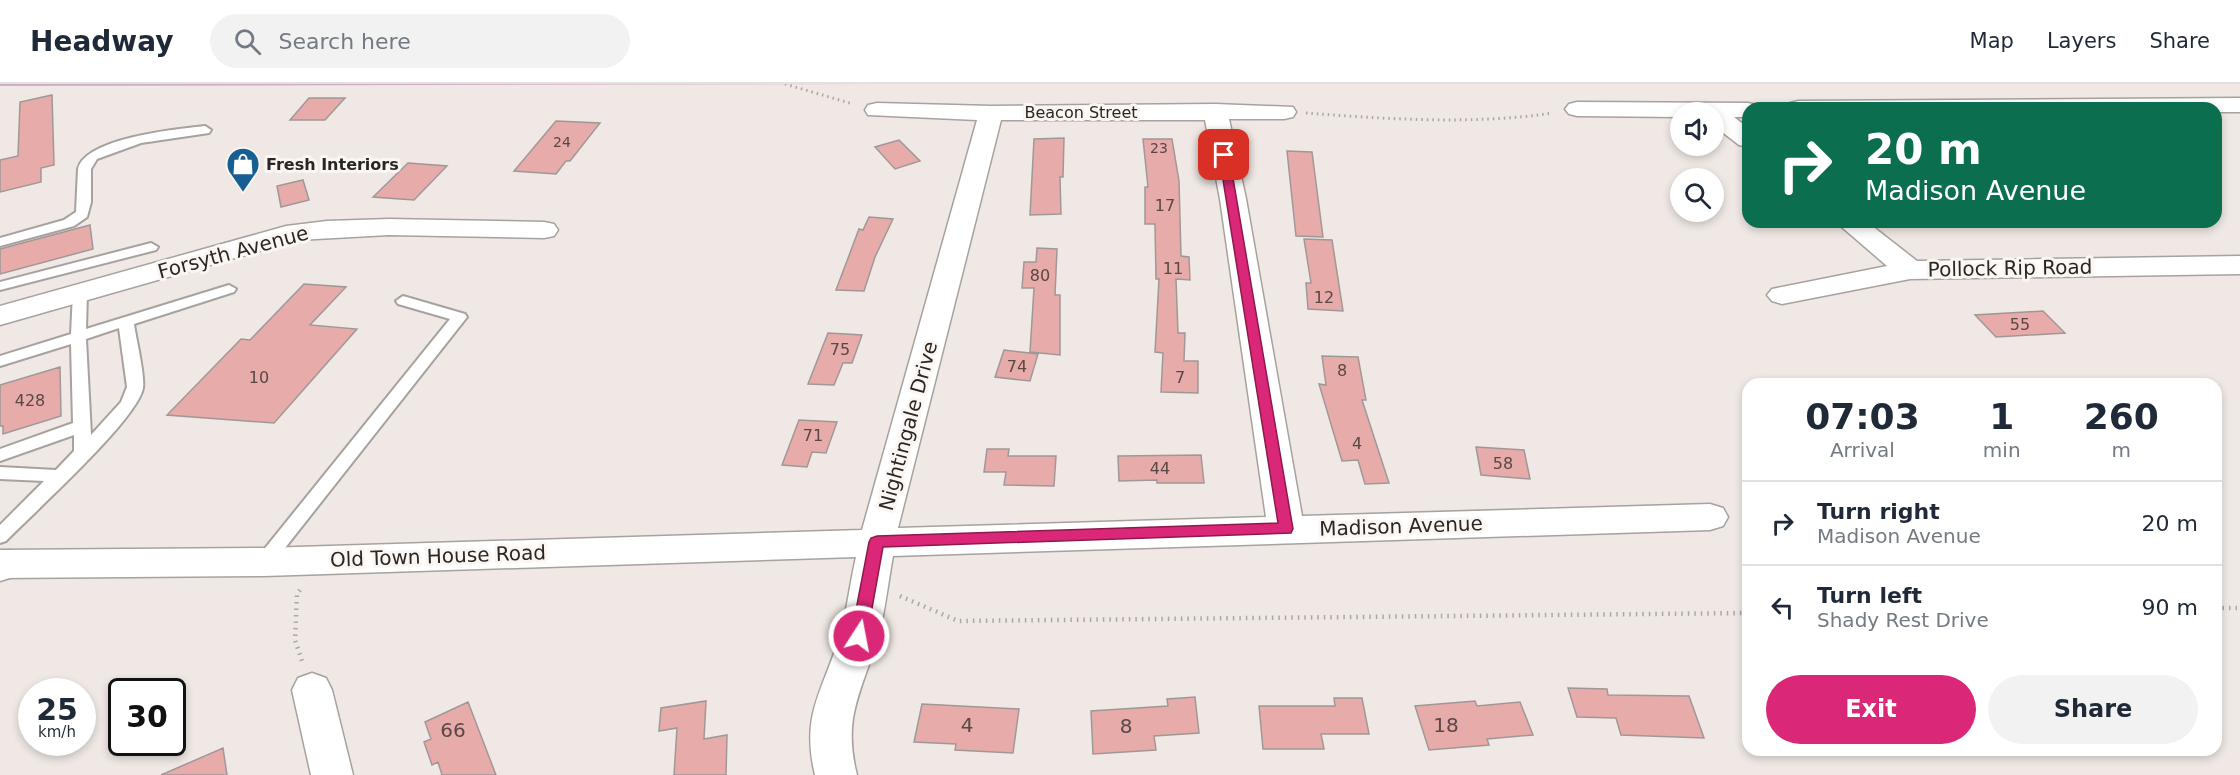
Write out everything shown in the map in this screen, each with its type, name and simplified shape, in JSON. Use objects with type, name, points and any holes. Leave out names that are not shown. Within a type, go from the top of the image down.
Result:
[{"type":"street","points":[[2222,105],[2240,105]]},
{"type":"street","points":[[1577,109],[1670,111]]},
{"type":"street","name":"Beacon Street","points":[[877,110],[991,113],[1284,112]]},
{"type":"street","points":[[1724,111],[1742,110]]},
{"type":"street","points":[[1215,111],[1233,199],[1286,529]]},
{"type":"street","name":"Nightingale Drive","points":[[836,775],[830,752],[833,708],[859,636],[877,542],[991,113]]},
{"type":"street","points":[[1724,121],[1742,135]]},
{"type":"street","name":"Forsyth Avenue","points":[[0,316],[296,232],[400,226],[544,230]]},
{"type":"street","points":[[1858,228],[1910,270]]},
{"type":"street","name":"Pollock Rip Road","points":[[1782,295],[1910,270],[2240,265]]},
{"type":"street","name":"Madison Avenue","points":[[877,542],[1710,517]]},
{"type":"street","name":"Old Town House Road","points":[[2,558],[264,562],[877,542]]},
{"type":"street","points":[[312,690],[332,775]]},
{"type":"lane","points":[[0,244],[69,227],[81,221],[84,212],[88,160],[111,148],[140,147],[182,131],[205,130]]},
{"type":"lane","points":[[0,279],[103,252],[151,247],[0,286]]},
{"type":"lane","points":[[0,360],[230,289]]},
{"type":"lane","points":[[80,293],[78,336],[83,454]]},
{"type":"lane","points":[[264,562],[460,317],[403,301]]},
{"type":"lane","points":[[2,558],[61,476],[128,404],[135,387],[126,321]]},
{"type":"lane","points":[[0,455],[82,426]]},
{"type":"lane","points":[[0,473],[61,476]]},
{"type":"path","points":[[785,84],[877,110]]},
{"type":"path","points":[[1284,112],[1362,117],[1513,119],[1577,109]]},
{"type":"path","points":[[312,690],[295,640],[297,594],[321,560]]},
{"type":"path","points":[[869,583],[958,621],[1742,613]]},
{"type":"path","points":[[2222,608],[2240,608]]},
{"type":"shaded area","points":[[0,84],[877,84],[0,86]]},
{"type":"building","points":[[52,95],[54,165],[41,168],[41,182],[0,192],[0,160],[18,156],[20,102]]},
{"type":"building","points":[[309,98],[345,98],[325,120],[290,120]]},
{"type":"building","points":[[556,121],[600,123],[570,161],[566,161],[556,174],[514,171]]},
{"type":"building","points":[[1064,138],[1063,177],[1060,177],[1061,214],[1030,215],[1034,139]]},
{"type":"building","points":[[1143,139],[1172,139],[1179,181],[1181,256],[1189,257],[1190,280],[1176,279],[1178,333],[1185,333],[1184,361],[1198,361],[1198,393],[1161,392],[1163,353],[1155,352],[1159,279],[1156,279],[1155,224],[1145,224],[1145,187],[1148,187]]},
{"type":"building","points":[[899,140],[920,161],[895,169],[875,147]]},
{"type":"building","points":[[1287,151],[1312,152],[1323,237],[1296,236]]},
{"type":"building","points":[[408,163],[447,166],[414,200],[373,197]]},
{"type":"building","points":[[303,180],[309,200],[281,207],[277,186]]},
{"type":"building","points":[[869,217],[893,219],[875,257],[864,291],[836,290],[859,229],[863,230]]},
{"type":"building","points":[[90,225],[93,249],[0,274],[0,249]]},
{"type":"building","points":[[1304,239],[1332,240],[1343,311],[1308,309],[1306,283],[1311,283]]},
{"type":"building","points":[[1037,248],[1057,249],[1055,295],[1060,295],[1060,355],[1030,352],[1034,288],[1022,288],[1024,262],[1036,262]]},
{"type":"building","points":[[304,284],[346,287],[310,325],[357,329],[274,423],[167,415],[241,339],[250,340]]},
{"type":"building","points":[[2043,311],[2065,333],[1996,337],[1975,315]]},
{"type":"building","points":[[828,333],[862,335],[852,363],[843,363],[834,385],[808,384]]},
{"type":"building","points":[[1004,350],[1038,354],[1030,381],[995,377]]},
{"type":"building","points":[[1322,356],[1358,357],[1366,400],[1362,400],[1389,483],[1365,484],[1358,460],[1342,461],[1319,384],[1326,385]]},
{"type":"building","points":[[60,367],[61,416],[3,434],[3,426],[0,426],[0,385]]},
{"type":"building","points":[[799,420],[837,422],[826,453],[812,452],[807,467],[782,465]]},
{"type":"building","points":[[1476,447],[1524,450],[1530,479],[1481,475]]},
{"type":"building","points":[[987,449],[1009,449],[1008,456],[1056,456],[1054,486],[1004,485],[1006,472],[984,472]]},
{"type":"building","points":[[1201,455],[1204,483],[1157,483],[1157,480],[1119,481],[1118,456]]},
{"type":"building","points":[[1568,688],[1607,689],[1608,695],[1689,696],[1704,738],[1621,735],[1616,718],[1577,717]]},
{"type":"building","points":[[1195,697],[1199,733],[1154,736],[1156,750],[1093,754],[1091,711],[1168,706],[1167,699]]},
{"type":"building","points":[[1334,698],[1362,698],[1369,734],[1321,734],[1324,749],[1263,749],[1259,706],[1335,706]]},
{"type":"building","points":[[706,701],[704,739],[727,735],[726,775],[674,775],[677,728],[659,731],[661,708]]},
{"type":"building","points":[[1475,701],[1477,706],[1520,702],[1533,735],[1487,739],[1489,745],[1429,750],[1415,706]]},
{"type":"building","points":[[468,702],[496,775],[442,775],[438,762],[432,765],[424,742],[431,739],[425,722]]},
{"type":"building","points":[[922,704],[1019,709],[1013,753],[955,750],[956,744],[914,742]]},
{"type":"building","points":[[223,748],[227,775],[161,775]]},
{"type":"place","name":"Fresh Interiors","points":[[243,193]]},
{"type":"route","points":[[859,636],[877,542],[1286,529],[1224,155]]}]
